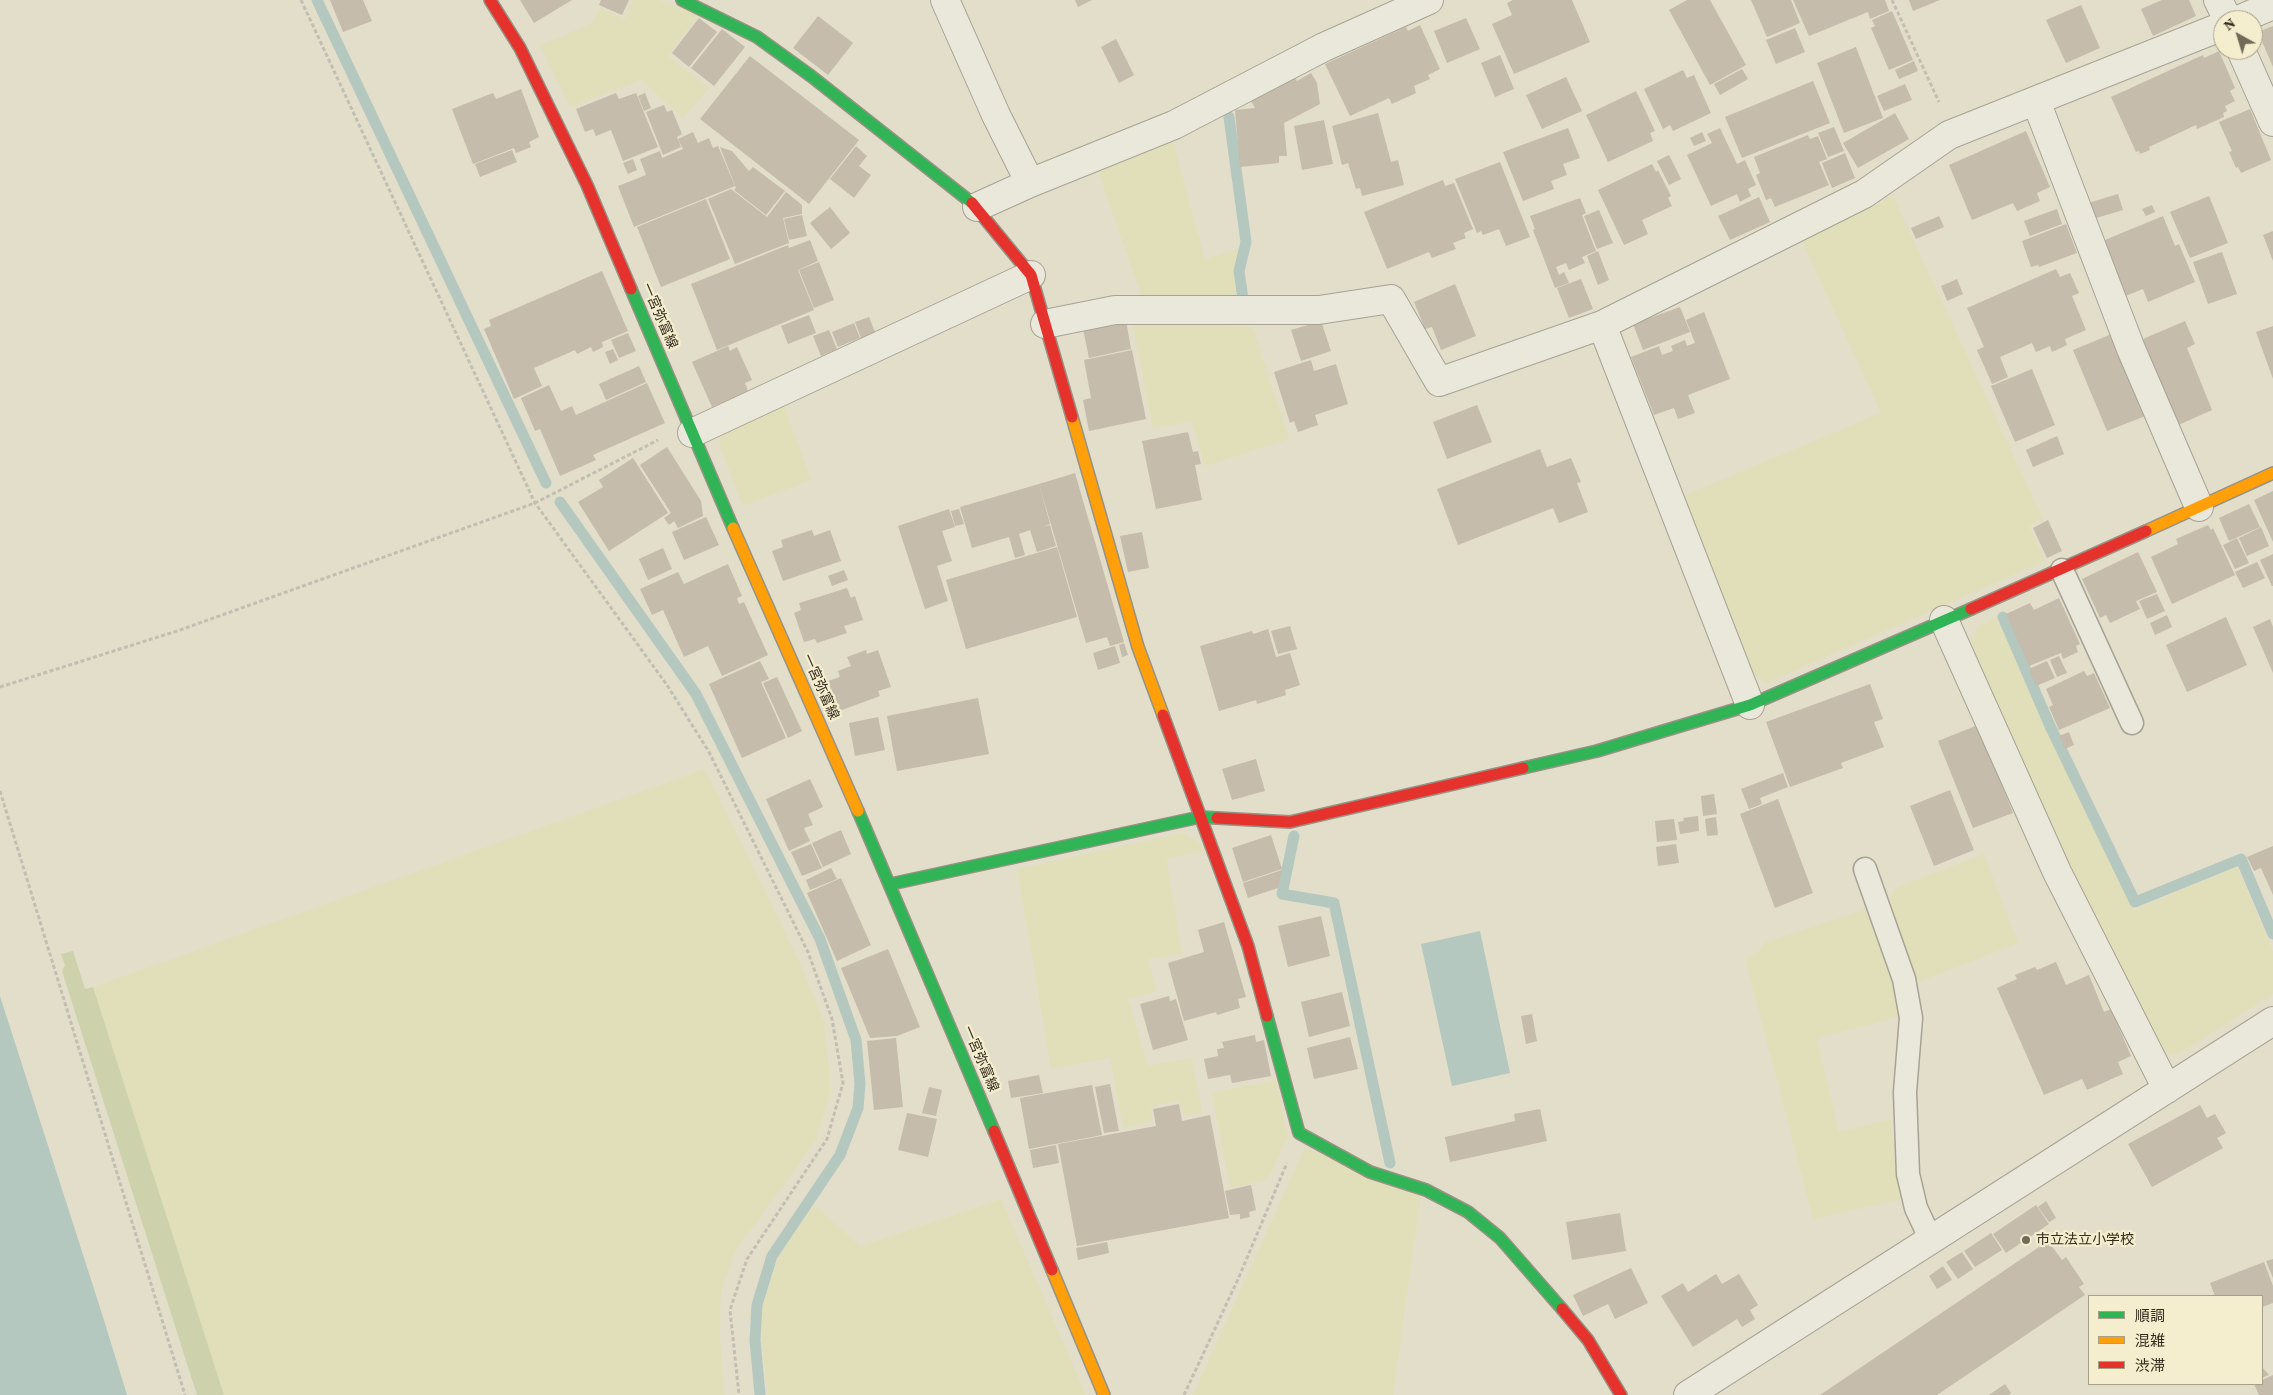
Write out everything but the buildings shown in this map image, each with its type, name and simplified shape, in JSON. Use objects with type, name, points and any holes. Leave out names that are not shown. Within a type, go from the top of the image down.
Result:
[{"type":"street","name":"一宮弥富線","points":[[490,0],[520,48],[587,185],[690,429],[891,884],[1104,1395]]},
{"type":"street","points":[[682,0],[758,37],[811,76],[977,207],[1031,275],[1138,647],[1248,946],[1300,1133],[1370,1172],[1426,1190],[1468,1212],[1481,1222],[1500,1238],[1524,1264],[1588,1340],[1621,1395]]},
{"type":"street","points":[[945,0],[996,114],[1030,183]]},
{"type":"street","points":[[977,207],[1030,183],[1174,125],[1324,47],[1429,0]]},
{"type":"street","points":[[2261,10],[2273,5]]},
{"type":"street","points":[[1045,324],[1115,310],[1319,310],[1391,299],[1439,382],[1602,325],[1864,194],[1949,135],[2213,30]]},
{"type":"street","points":[[2245,60],[2273,122]]},
{"type":"street","points":[[2036,101],[2131,349],[2198,507]]},
{"type":"street","points":[[690,429],[1031,275]]},
{"type":"street","points":[[1602,325],[1750,704]]},
{"type":"street","points":[[891,884],[1200,817],[1290,822],[1597,751],[1750,704],[2062,570],[2273,473]]},
{"type":"street","points":[[1944,620],[2057,872],[2167,1089]]},
{"type":"street","points":[[1688,1395],[2273,1021]]},
{"type":"lane","points":[[2062,570],[2132,723]]},
{"type":"lane","points":[[1865,869],[1904,979],[1911,1018],[1905,1092],[1908,1174],[1916,1208],[1931,1240]]},
{"type":"path","points":[[301,0],[535,503],[667,684],[709,752],[808,952],[832,1019],[842,1083],[827,1139],[747,1259],[730,1310],[739,1395]]},
{"type":"path","points":[[1892,0],[1932,90],[1957,132]]},
{"type":"path","points":[[0,687],[180,630],[535,503],[690,429]]},
{"type":"path","points":[[0,791],[185,1395]]},
{"type":"path","points":[[1184,1395],[1239,1276],[1300,1133]]},
{"type":"shaded area","points":[[633,0],[658,0],[699,14],[668,56],[710,88],[683,118],[641,80],[570,107],[540,46],[592,23],[600,8],[625,19]]},
{"type":"shaded area","points":[[1173,142],[1205,259],[1238,249],[1234,273],[1237,302],[1142,298],[1097,168]]},
{"type":"shaded area","points":[[1893,196],[2043,519],[2029,526],[2045,561],[1766,683],[1748,671],[1680,497],[1881,413],[1802,241]]},
{"type":"shaded area","points":[[1132,319],[1253,327],[1289,439],[1205,466],[1191,421],[1153,429]]},
{"type":"shaded area","points":[[784,405],[811,480],[743,506],[719,444],[723,432]]},
{"type":"shaded area","points":[[1997,617],[2045,727],[2134,910],[2237,867],[2273,951],[2273,994],[2177,1055],[2158,1052],[2069,871],[1967,646],[1979,626]]},
{"type":"shaded area","points":[[705,769],[799,961],[824,1021],[831,1090],[817,1139],[736,1250],[721,1291],[720,1340],[725,1395],[224,1395],[93,987]]},
{"type":"shaded area","points":[[1183,833],[1202,845],[1206,851],[1166,858],[1182,954],[1148,959],[1157,991],[1128,999],[1148,1066],[1192,1058],[1202,1113],[1184,1116],[1180,1101],[1150,1106],[1153,1122],[1123,1128],[1110,1058],[1051,1069],[1017,869]]},
{"type":"shaded area","points":[[1984,854],[2018,943],[1914,984],[1887,907],[1895,888]]},
{"type":"shaded area","points":[[1870,908],[1895,986],[1899,1017],[1817,1038],[1839,1132],[1891,1119],[1896,1172],[1903,1199],[1813,1219],[1745,958],[1757,954],[1764,943]]},
{"type":"shaded area","points":[[1480,931],[1510,1073],[1452,1086],[1421,944]]},
{"type":"shaded area","points":[[0,996],[103,1317],[127,1395],[0,1395]]},
{"type":"shaded area","points":[[1276,1080],[1288,1136],[1268,1180],[1230,1188],[1212,1093]]},
{"type":"shaded area","points":[[1305,1147],[1421,1196],[1393,1395],[1193,1395]]},
{"type":"shaded area","points":[[1001,1199],[1086,1395],[768,1395],[762,1343],[762,1307],[779,1256],[814,1205],[860,1246]]},
{"type":"green space","points":[[73,951],[85,989],[93,987],[224,1395],[197,1395],[62,971],[65,965],[61,954]]},
{"type":"waterway","points":[[317,0],[546,483]]},
{"type":"waterway","points":[[1229,117],[1246,242],[1239,271],[1243,299]]},
{"type":"waterway","points":[[560,502],[696,694],[820,939],[856,1040],[860,1084],[858,1108],[840,1155],[772,1256],[757,1305],[755,1340],[760,1395]]},
{"type":"waterway","points":[[2003,617],[2050,726],[2135,902],[2241,859],[2273,934]]},
{"type":"waterway","points":[[1294,836],[1282,894],[1334,903],[1390,1163]]},
{"type":"traffic: fast","points":[[682,0],[757,37],[811,76],[972,203]]},
{"type":"traffic: fast","points":[[631,289],[733,528]]},
{"type":"traffic: fast","points":[[1523,768],[1597,751],[1750,705],[1971,609]]},
{"type":"traffic: fast","points":[[858,811],[994,1131]]},
{"type":"traffic: fast","points":[[891,884],[1200,817],[1217,818]]},
{"type":"traffic: fast","points":[[1267,1016],[1299,1133],[1370,1172],[1426,1190],[1468,1212],[1500,1238],[1562,1309]]},
{"type":"traffic: slow","points":[[1072,417],[1138,647],[1163,715]]},
{"type":"traffic: slow","points":[[2146,531],[2273,473]]},
{"type":"traffic: slow","points":[[733,528],[858,811]]},
{"type":"traffic: slow","points":[[1052,1270],[1104,1395]]},
{"type":"traffic: jam","points":[[490,0],[520,48],[587,185],[631,289]]},
{"type":"traffic: jam","points":[[972,203],[1031,275],[1072,417]]},
{"type":"traffic: jam","points":[[1971,609],[2146,531]]},
{"type":"traffic: jam","points":[[1163,715],[1248,946],[1267,1016]]},
{"type":"traffic: jam","points":[[1217,818],[1290,822],[1523,768]]},
{"type":"traffic: jam","points":[[994,1131],[1052,1270]]},
{"type":"traffic: jam","points":[[1562,1309],[1588,1340],[1621,1395]]},
{"type":"place","name":"市立法立小学校","points":[[2026,1240]]}]
